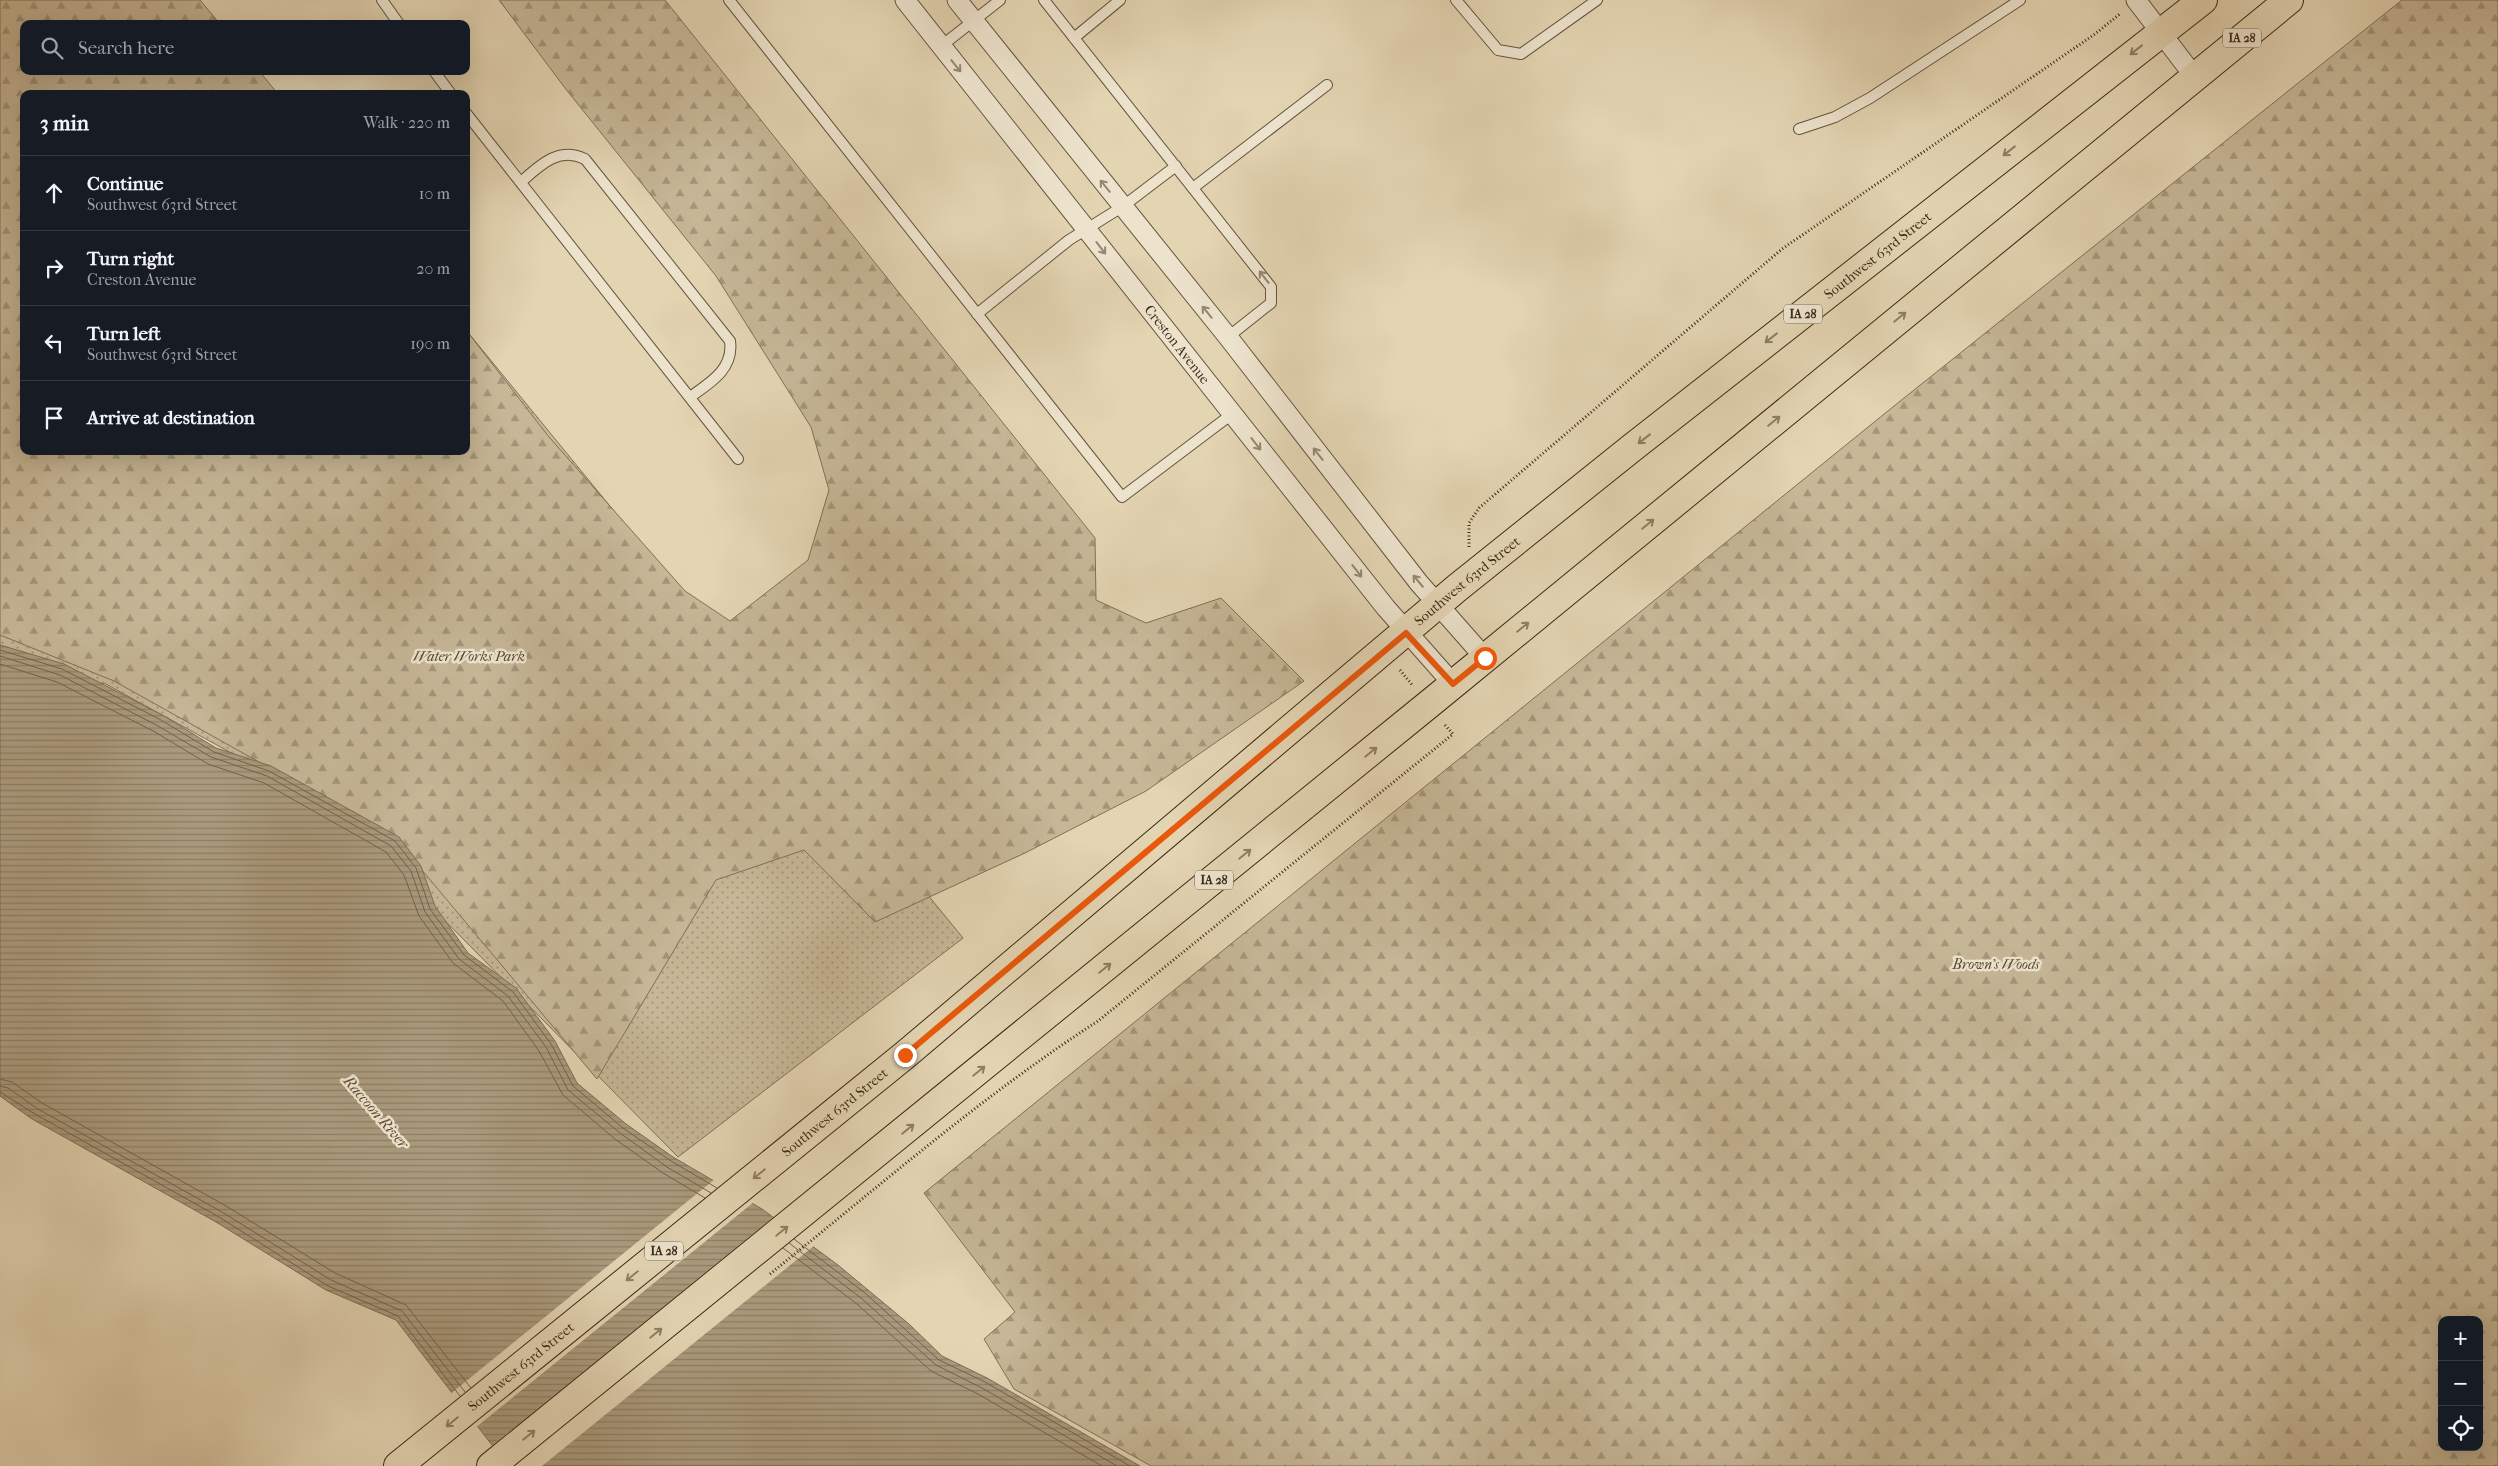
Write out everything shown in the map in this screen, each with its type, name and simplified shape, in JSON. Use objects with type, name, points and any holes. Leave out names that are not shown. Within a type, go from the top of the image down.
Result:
[{"type":"main road","name":"Southwest 63rd Street","points":[[398,1466],[905,1055],[1385,651],[1457,588],[1633,447],[2203,0]]},
{"type":"main road","name":"IA 28","points":[[491,1466],[942,1102],[2289,0]]},
{"type":"street","name":"Creston Avenue","points":[[904,0],[1406,633],[1453,684]]},
{"type":"street","points":[[957,0],[1228,337],[1439,605],[1485,658]]},
{"type":"street","points":[[2136,0],[2162,31],[2194,76]]},
{"type":"lane","points":[[382,0],[396,20]]},
{"type":"lane","points":[[729,0],[1122,497],[1232,414]]},
{"type":"lane","points":[[940,46],[1000,0]]},
{"type":"lane","points":[[1044,0],[1271,287],[1271,303],[1228,337]]},
{"type":"lane","points":[[1074,38],[1120,0]]},
{"type":"lane","points":[[1456,0],[1498,50],[1521,54],[1597,0]]},
{"type":"lane","points":[[1799,129],[1835,117],[1870,98],[2020,0]]},
{"type":"lane","points":[[437,75],[448,90]]},
{"type":"lane","points":[[1193,188],[1328,84]]},
{"type":"lane","points":[[470,118],[738,459]]},
{"type":"lane","points":[[521,182],[539,166],[559,155],[568,153],[585,159],[730,341],[731,352],[722,372],[690,398]]},
{"type":"lane","points":[[978,314],[1069,240],[1087,231],[1122,207],[1176,166]]},
{"type":"path","points":[[1470,550],[1467,529],[1472,517],[1479,508],[1782,250],[2095,34],[2136,0]]},
{"type":"path","points":[[958,1123],[1059,1047],[1098,1022],[1452,734],[1385,651]]},
{"type":"green space","name":"Water Works Park","points":[[0,0],[20,20],[20,75],[24,75],[24,90],[20,90],[20,455],[470,455],[470,335],[963,938],[678,1157],[337,811],[104,683],[9,725],[0,721]]},
{"type":"green space","points":[[0,0],[200,0],[217,20],[20,20],[20,75],[262,75],[275,90],[20,90],[20,455],[470,455],[470,335],[549,437],[685,591],[730,621],[808,560],[829,490],[811,427],[716,276],[565,88],[499,0],[665,0],[1095,538],[1096,600],[1146,623],[1221,598],[1304,681],[1146,791],[1025,853],[875,922],[804,850],[716,880],[597,1079],[395,838],[114,681],[0,635]]},
{"type":"green space","name":"Brown's Woods","points":[[2402,0],[2498,0],[2498,1466],[1151,1466],[1014,1389],[984,1339],[1015,1312],[924,1193],[1894,406]]},
{"type":"water","name":"Raccoon River","points":[[0,645],[64,664],[164,716],[216,748],[271,766],[399,837],[421,866],[435,906],[468,953],[516,988],[555,1041],[577,1083],[626,1124],[673,1157],[762,1209],[838,1265],[909,1324],[942,1356],[987,1378],[1140,1466],[508,1466],[396,1320],[326,1290],[216,1222],[32,1119],[0,1096]]},
{"type":"pier","points":[[715,1179],[754,1202],[475,1428],[449,1395]]},
{"type":"pier","points":[[775,1216],[815,1245],[542,1466],[504,1466],[490,1447]]},
{"type":"route","points":[[905,1055],[1406,633],[1453,684],[1485,658]]}]
